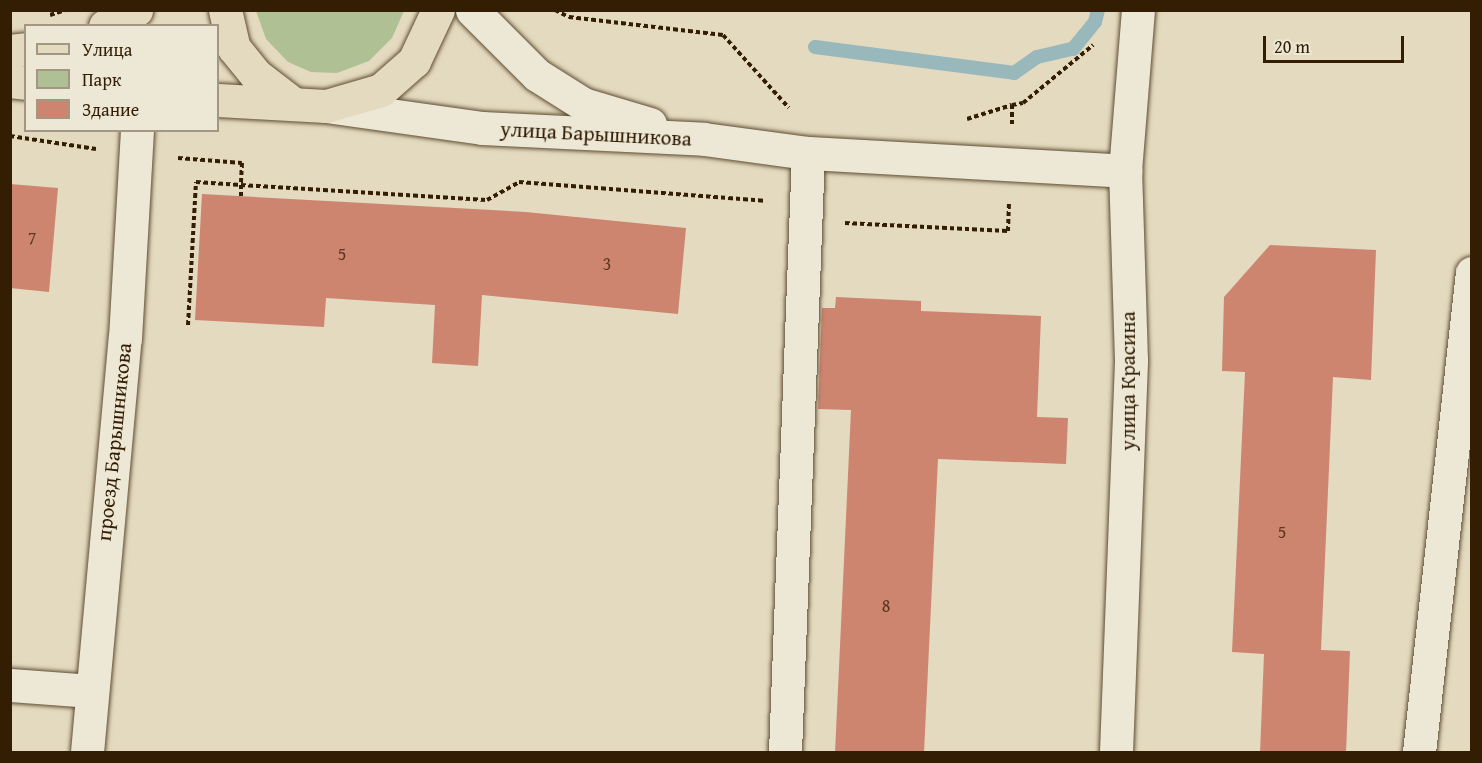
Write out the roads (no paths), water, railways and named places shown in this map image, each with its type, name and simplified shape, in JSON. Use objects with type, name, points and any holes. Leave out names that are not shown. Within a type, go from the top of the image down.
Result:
[{"type":"main road","points":[[109,24],[136,10]]},
{"type":"main road","points":[[225,10],[234,48],[256,75],[291,102]]},
{"type":"main road","name":"улица Барышникова","points":[[219,100],[291,102],[326,106],[381,90],[414,61],[438,10]]},
{"type":"street","name":"улица Барышникова","points":[[472,10],[502,44],[537,75],[583,104],[704,139]]},
{"type":"street","name":"улица Красина","points":[[1116,753],[1131,360],[1125,171],[1138,10]]},
{"type":"street","name":"улица Барышникова","points":[[326,106],[483,128],[704,139]]},
{"type":"street","points":[[704,139],[808,153],[1125,171]]},
{"type":"street","name":"проезд Барышникова","points":[[87,753],[125,338],[136,143]]},
{"type":"street","points":[[785,753],[808,153]]},
{"type":"street","points":[[1419,753],[1472,273]]},
{"type":"street","points":[[10,685],[92,691]]},
{"type":"waterway","points":[[815,47],[1014,73],[1037,57],[1073,49],[1095,22],[1098,10]]}]
